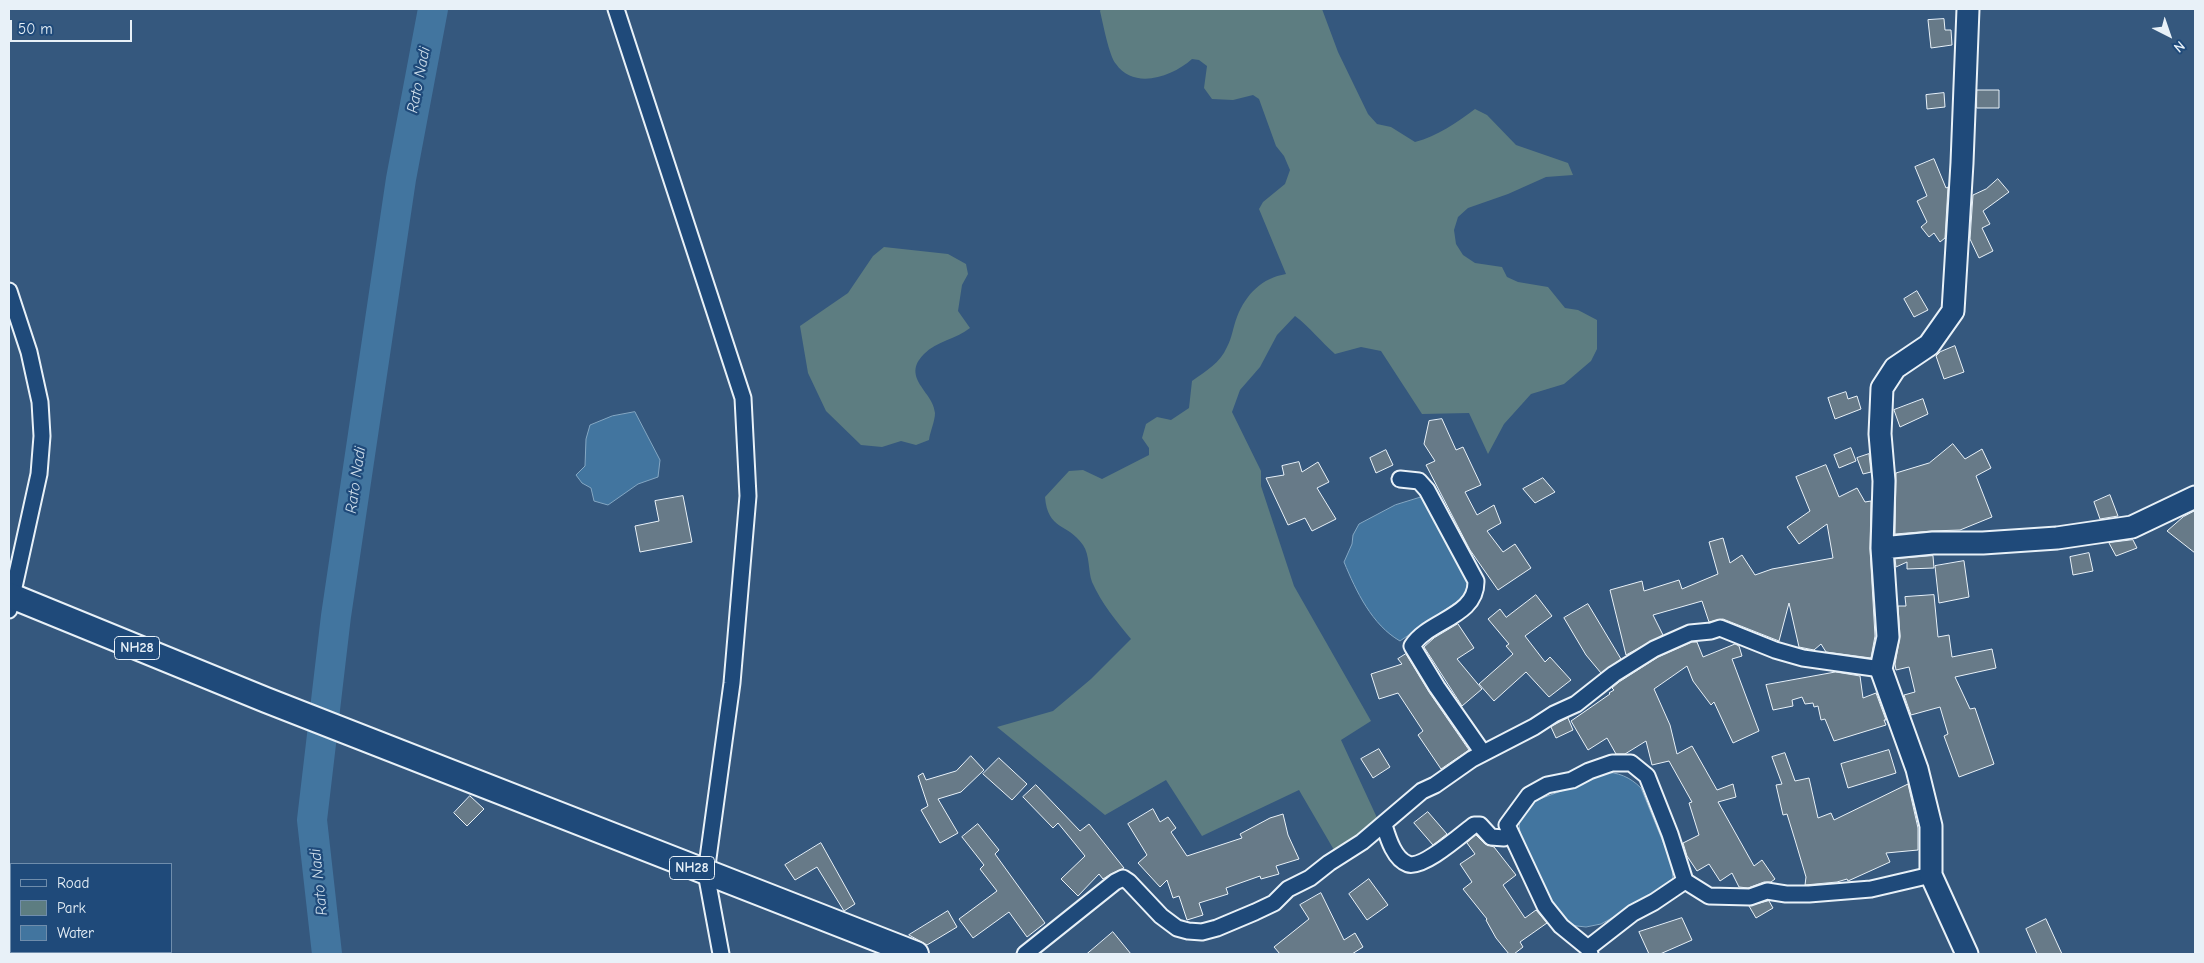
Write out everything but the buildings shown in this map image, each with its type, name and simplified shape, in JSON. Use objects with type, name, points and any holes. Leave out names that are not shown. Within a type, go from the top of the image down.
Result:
[{"type":"main road","name":"NH28","points":[[10,601],[916,954]]},
{"type":"street","points":[[616,9],[743,398],[747,506],[732,683],[706,873],[721,954]]},
{"type":"street","points":[[1967,954],[1932,875],[1931,826],[1916,768],[1880,669],[1888,636],[1882,548],[1884,481],[1880,434],[1882,388],[1895,368],[1929,345],[1954,310],[1968,9]]},
{"type":"street","points":[[9,291],[29,352],[40,402],[42,436],[39,474],[10,601]]},
{"type":"street","points":[[1400,479],[1419,481],[1427,490],[1476,581],[1474,597],[1451,617],[1425,632],[1412,646],[1436,687],[1483,753]]},
{"type":"street","points":[[1882,548],[1933,543],[1983,543],[2057,538],[2132,527],[2195,497]]},
{"type":"street","points":[[1024,954],[1115,882],[1123,878],[1129,882],[1160,916],[1177,928],[1188,931],[1202,932],[1217,928],[1274,903],[1288,889],[1310,878],[1384,825],[1422,791],[1435,786],[1472,759],[1576,704],[1614,674],[1654,649],[1690,633],[1720,628],[1775,650],[1803,658],[1880,669]]},
{"type":"street","points":[[1685,880],[1654,902],[1633,913],[1589,951],[1561,926],[1546,906],[1507,825],[1529,795],[1547,786],[1572,780],[1589,771],[1612,763],[1631,763],[1647,776],[1670,834],[1685,880],[1709,896],[1750,897],[1768,890],[1786,894],[1809,894],[1871,889],[1932,875]]},
{"type":"street","points":[[1384,825],[1396,853],[1406,864],[1413,865],[1427,860],[1474,825],[1480,825],[1491,836],[1504,838],[1511,834]]},
{"type":"green space","points":[[1101,9],[1322,9],[1338,52],[1368,114],[1377,124],[1391,127],[1415,142],[1439,133],[1475,109],[1487,115],[1516,145],[1568,163],[1573,175],[1546,177],[1508,194],[1468,208],[1458,217],[1454,230],[1456,244],[1463,255],[1475,263],[1502,267],[1507,277],[1518,282],[1548,287],[1565,308],[1578,310],[1597,320],[1597,349],[1591,361],[1564,384],[1531,394],[1504,424],[1488,454],[1469,413],[1422,414],[1381,351],[1361,347],[1335,354],[1295,316],[1277,335],[1260,367],[1240,390],[1232,412],[1261,471],[1261,486],[1294,586],[1371,721],[1341,740],[1379,822],[1334,850],[1299,790],[1202,836],[1166,780],[1105,815],[997,727],[1053,711],[1091,679],[1131,639],[1100,598],[1092,582],[1087,553],[1083,545],[1050,516],[1045,497],[1069,471],[1083,470],[1102,479],[1149,455],[1149,448],[1142,438],[1146,424],[1157,417],[1171,420],[1189,408],[1192,381],[1221,358],[1230,340],[1237,317],[1250,294],[1269,279],[1286,274],[1259,209],[1263,202],[1285,184],[1290,170],[1284,156],[1276,146],[1259,99],[1253,95],[1233,100],[1212,99],[1204,88],[1207,66],[1199,60],[1192,59],[1174,71],[1153,78],[1133,77],[1124,72],[1113,60],[1106,39]]},
{"type":"green space","points":[[884,247],[948,254],[966,264],[968,274],[962,285],[958,311],[970,328],[929,350],[924,354],[915,370],[920,385],[933,405],[935,413],[929,440],[916,445],[901,441],[882,447],[861,445],[826,411],[808,373],[800,326],[848,293],[873,256]]},
{"type":"water","points":[[635,412],[660,460],[658,477],[638,484],[608,505],[594,501],[591,488],[582,483],[576,475],[585,466],[586,439],[590,425],[612,416]]},
{"type":"water","points":[[1422,497],[1434,514],[1474,590],[1400,641],[1373,617],[1360,596],[1344,562],[1352,544],[1353,535],[1359,524],[1395,505]]},
{"type":"water","points":[[1603,772],[1624,776],[1641,788],[1672,864],[1673,884],[1601,924],[1586,927],[1568,925],[1554,907],[1545,891],[1520,834],[1519,822],[1523,814],[1537,800],[1583,783]]},
{"type":"waterway","name":"Rato Nadi","points":[[327,954],[312,820],[336,616],[401,179],[433,9]]}]
